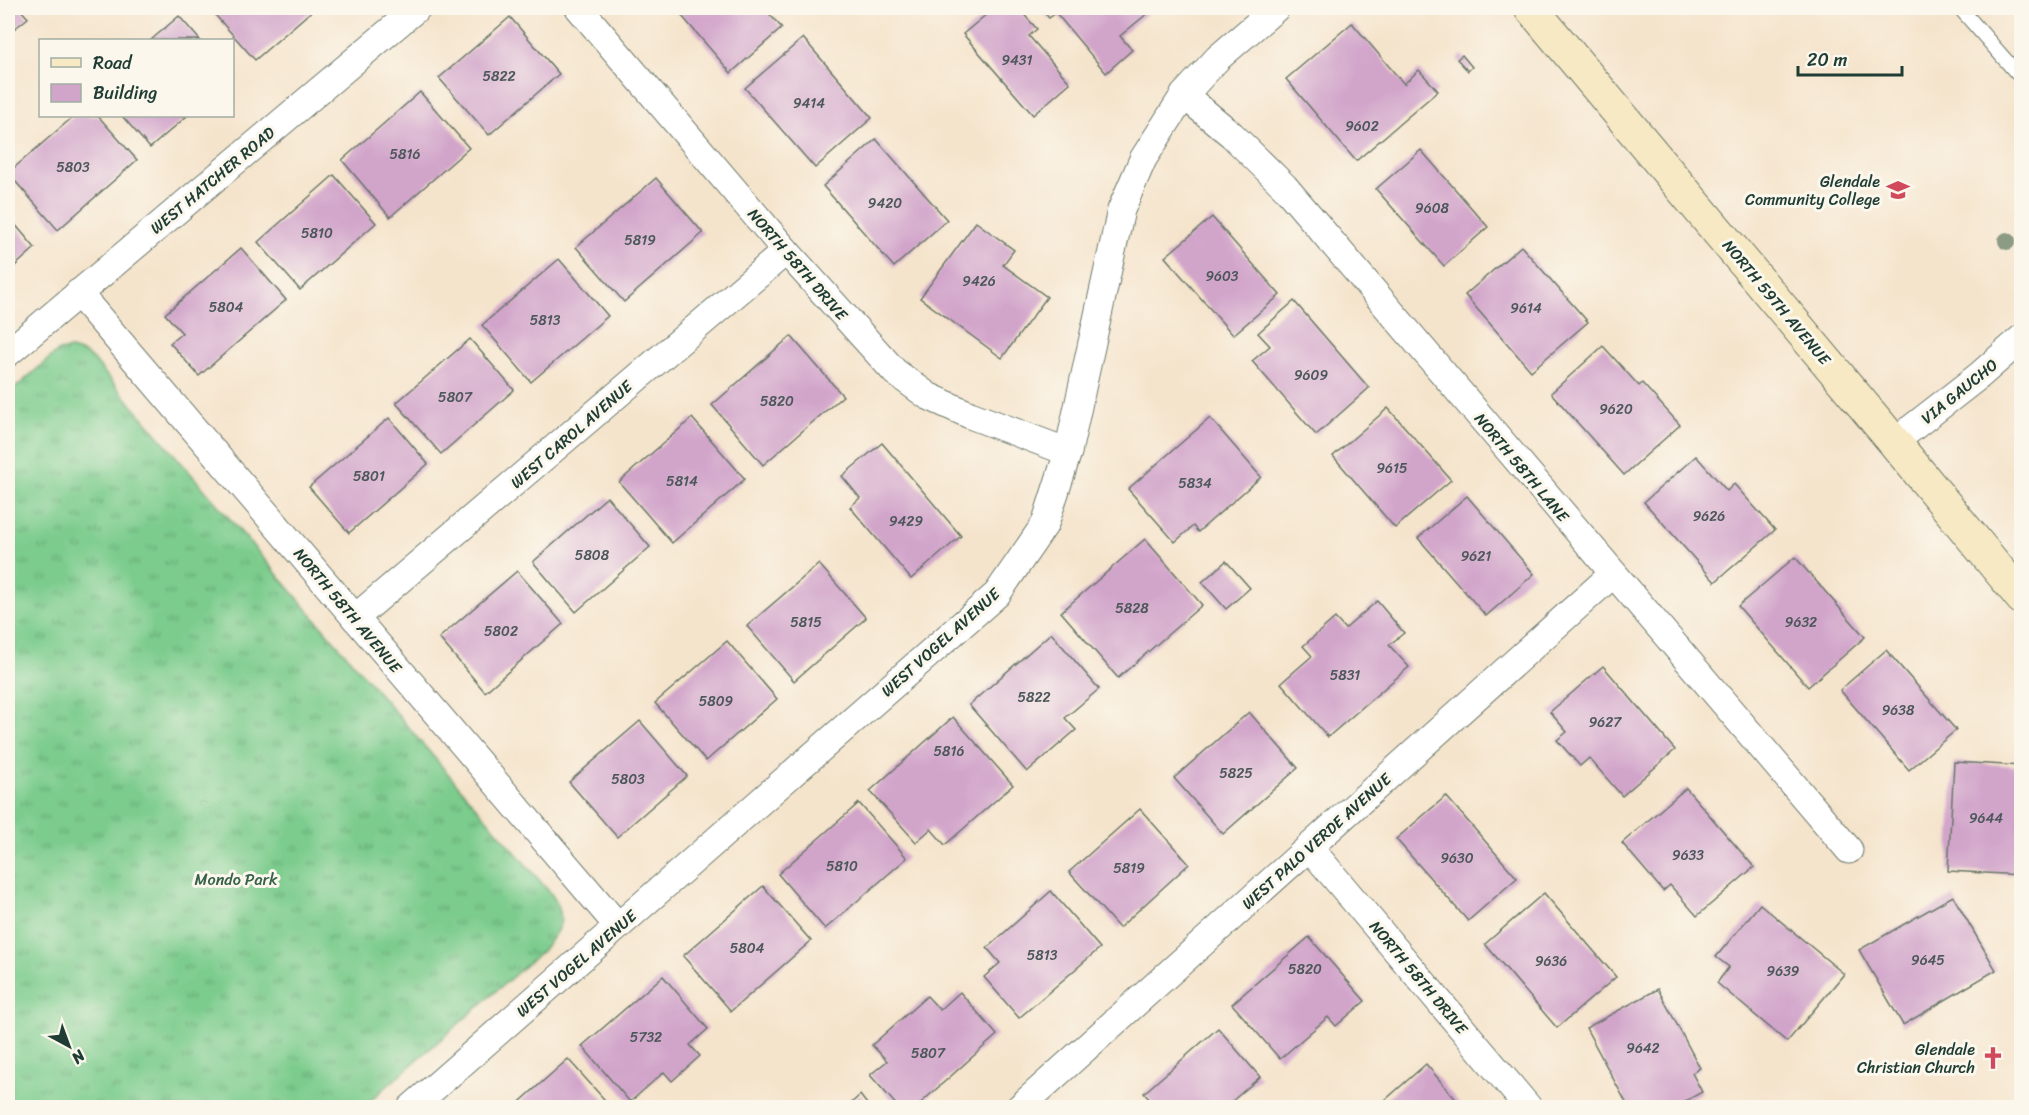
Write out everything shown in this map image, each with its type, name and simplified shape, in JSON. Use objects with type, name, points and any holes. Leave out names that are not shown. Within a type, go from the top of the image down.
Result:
[{"type":"main road","name":"NORTH 59TH AVENUE","points":[[1531,8],[2022,598]]},
{"type":"street","name":"WEST HATCHER ROAD","points":[[8,353],[417,8]]},
{"type":"street","name":"NORTH 58TH DRIVE","points":[[579,8],[786,251],[895,372],[928,396],[970,415],[1068,452]]},
{"type":"street","name":"WEST VOGEL AVENUE","points":[[411,1107],[997,594],[1045,524],[1068,452],[1121,210],[1143,159],[1184,94],[1218,58],[1276,8]]},
{"type":"street","name":"NORTH 58TH LANE","points":[[1184,94],[1233,135],[1284,186],[1849,850]]},
{"type":"street","name":"WEST CAROL AVENUE","points":[[355,618],[786,251]]},
{"type":"street","name":"NORTH 58TH AVENUE","points":[[78,293],[618,926]]},
{"type":"street","name":"VIA GAUCHO","points":[[1894,442],[1980,375],[2022,338]]},
{"type":"street","name":"WEST PALO VERDE AVENUE","points":[[1019,1107],[1613,574]]},
{"type":"street","name":"NORTH 58TH DRIVE","points":[[1309,847],[1529,1107]]},
{"type":"lane","points":[[1959,8],[2022,79]]},
{"type":"green space","name":"Mondo Park","points":[[71,349],[86,354],[96,363],[552,895],[557,904],[560,924],[542,951],[363,1107],[8,1107],[8,394],[58,351]]},
{"type":"building","points":[[8,8],[19,8],[28,18],[8,34]]},
{"type":"building","points":[[209,8],[315,8],[255,60]]},
{"type":"building","points":[[675,8],[764,8],[782,28],[731,73]]},
{"type":"building","points":[[994,8],[1018,8],[1037,29],[1029,36],[1070,83],[1033,115],[963,34]]},
{"type":"building","points":[[1040,8],[1154,8],[1120,36],[1132,50],[1106,73],[1056,13],[1049,18]]},
{"type":"building","points":[[179,16],[199,39],[152,39]]},
{"type":"building","points":[[510,17],[559,74],[489,135],[439,78]]},
{"type":"building","points":[[1352,23],[1404,84],[1419,70],[1438,91],[1356,161],[1286,79]]},
{"type":"building","points":[[803,38],[872,118],[815,168],[745,88]]},
{"type":"building","points":[[1462,55],[1472,67],[1468,71],[1457,59]]},
{"type":"building","points":[[420,92],[469,148],[390,217],[342,160]]},
{"type":"building","points":[[73,117],[99,117],[137,160],[58,230],[8,173]]},
{"type":"building","points":[[123,117],[186,117],[150,148]]},
{"type":"building","points":[[876,139],[947,220],[894,267],[823,186]]},
{"type":"building","points":[[1421,150],[1488,227],[1444,266],[1376,189]]},
{"type":"building","points":[[334,175],[376,223],[300,290],[258,242]]},
{"type":"building","points":[[656,178],[703,233],[624,302],[576,247]]},
{"type":"building","points":[[8,216],[35,248],[8,272]]},
{"type":"building","points":[[1212,217],[1280,295],[1233,335],[1165,257]]},
{"type":"building","points":[[976,222],[1014,250],[1003,265],[1047,297],[1002,358],[920,298]]},
{"type":"building","points":[[1521,246],[1588,322],[1531,371],[1465,295]]},
{"type":"building","points":[[241,248],[286,300],[199,376],[170,343],[182,333],[165,314]]},
{"type":"building","points":[[559,259],[608,316],[531,382],[482,325]]},
{"type":"building","points":[[1294,301],[1369,388],[1316,435],[1252,361],[1270,346],[1258,333]]},
{"type":"building","points":[[791,336],[843,396],[763,465],[712,405]]},
{"type":"building","points":[[470,339],[514,390],[441,454],[396,403]]},
{"type":"building","points":[[1603,346],[1639,386],[1642,383],[1680,425],[1624,475],[1551,393]]},
{"type":"building","points":[[1388,408],[1451,480],[1395,528],[1333,456]]},
{"type":"building","points":[[389,418],[428,464],[349,533],[309,487]]},
{"type":"building","points":[[692,418],[745,479],[672,543],[619,482]]},
{"type":"building","points":[[1210,418],[1261,477],[1198,532],[1193,526],[1175,542],[1128,489]]},
{"type":"building","points":[[882,443],[961,536],[911,579],[850,507],[860,498],[842,476]]},
{"type":"building","points":[[1696,456],[1727,491],[1734,484],[1775,530],[1715,582],[1644,502]]},
{"type":"building","points":[[1467,496],[1534,574],[1486,616],[1418,538]]},
{"type":"building","points":[[607,497],[650,547],[576,612],[533,562]]},
{"type":"building","points":[[1145,539],[1202,605],[1118,678],[1061,612]]},
{"type":"building","points":[[1795,557],[1865,637],[1808,687],[1738,606]]},
{"type":"building","points":[[1226,561],[1250,588],[1226,609],[1202,582]]},
{"type":"building","points":[[819,564],[866,618],[794,681],[747,626]]},
{"type":"building","points":[[517,571],[563,624],[485,692],[439,638]]},
{"type":"building","points":[[1377,601],[1404,633],[1389,645],[1409,667],[1328,737],[1281,683],[1312,656],[1303,646],[1335,618],[1345,629]]},
{"type":"building","points":[[1051,633],[1099,689],[1065,718],[1076,730],[1027,772],[969,705]]},
{"type":"building","points":[[727,641],[777,699],[706,761],[655,703]]},
{"type":"building","points":[[1886,650],[1956,730],[1909,770],[1840,690]]},
{"type":"building","points":[[1603,666],[1675,750],[1622,796],[1589,758],[1580,766],[1557,740],[1567,732],[1550,712]]},
{"type":"building","points":[[1249,712],[1298,768],[1223,834],[1174,778]]},
{"type":"building","points":[[953,717],[1013,785],[945,845],[931,829],[916,842],[870,791]]},
{"type":"building","points":[[640,721],[687,776],[617,837],[569,782]]},
{"type":"building","points":[[1954,762],[2022,766],[2022,875],[1948,871]]},
{"type":"building","points":[[1686,788],[1754,867],[1697,916],[1670,885],[1663,891],[1622,843]]},
{"type":"building","points":[[1446,796],[1517,878],[1468,921],[1396,839]]},
{"type":"building","points":[[859,803],[907,858],[825,929],[778,874]]},
{"type":"building","points":[[1140,809],[1189,864],[1119,928],[1069,872]]},
{"type":"building","points":[[763,886],[811,941],[731,1011],[683,956]]},
{"type":"building","points":[[1051,891],[1100,948],[1019,1018],[984,977],[1000,963],[987,948]]},
{"type":"building","points":[[1544,893],[1616,977],[1557,1028],[1485,944]]},
{"type":"building","points":[[1953,896],[1996,970],[1903,1025],[1859,950]]},
{"type":"building","points":[[1760,904],[1844,974],[1787,1042],[1717,983],[1729,967],[1716,957]]},
{"type":"building","points":[[1309,937],[1365,1001],[1336,1026],[1328,1017],[1280,1059],[1232,1004]]},
{"type":"building","points":[[663,976],[708,1029],[690,1045],[700,1056],[672,1081],[664,1072],[630,1102],[582,1046]]},
{"type":"building","points":[[1658,989],[1700,1068],[1692,1073],[1702,1092],[1673,1108],[1629,1108],[1586,1028]]},
{"type":"building","points":[[960,992],[997,1035],[915,1108],[899,1108],[870,1075],[887,1061],[872,1045],[927,996],[940,1010]]},
{"type":"building","points":[[1218,1028],[1260,1077],[1224,1108],[1157,1108],[1144,1093]]},
{"type":"building","points":[[568,1059],[612,1108],[513,1108]]},
{"type":"building","points":[[1426,1064],[1463,1108],[1376,1108]]},
{"type":"building","points":[[860,1095],[870,1108],[846,1108]]},
{"type":"place","name":"Glendale Community College","points":[[1898,190]]},
{"type":"place","name":"Glendale Christian Church","points":[[1993,1058]]}]
